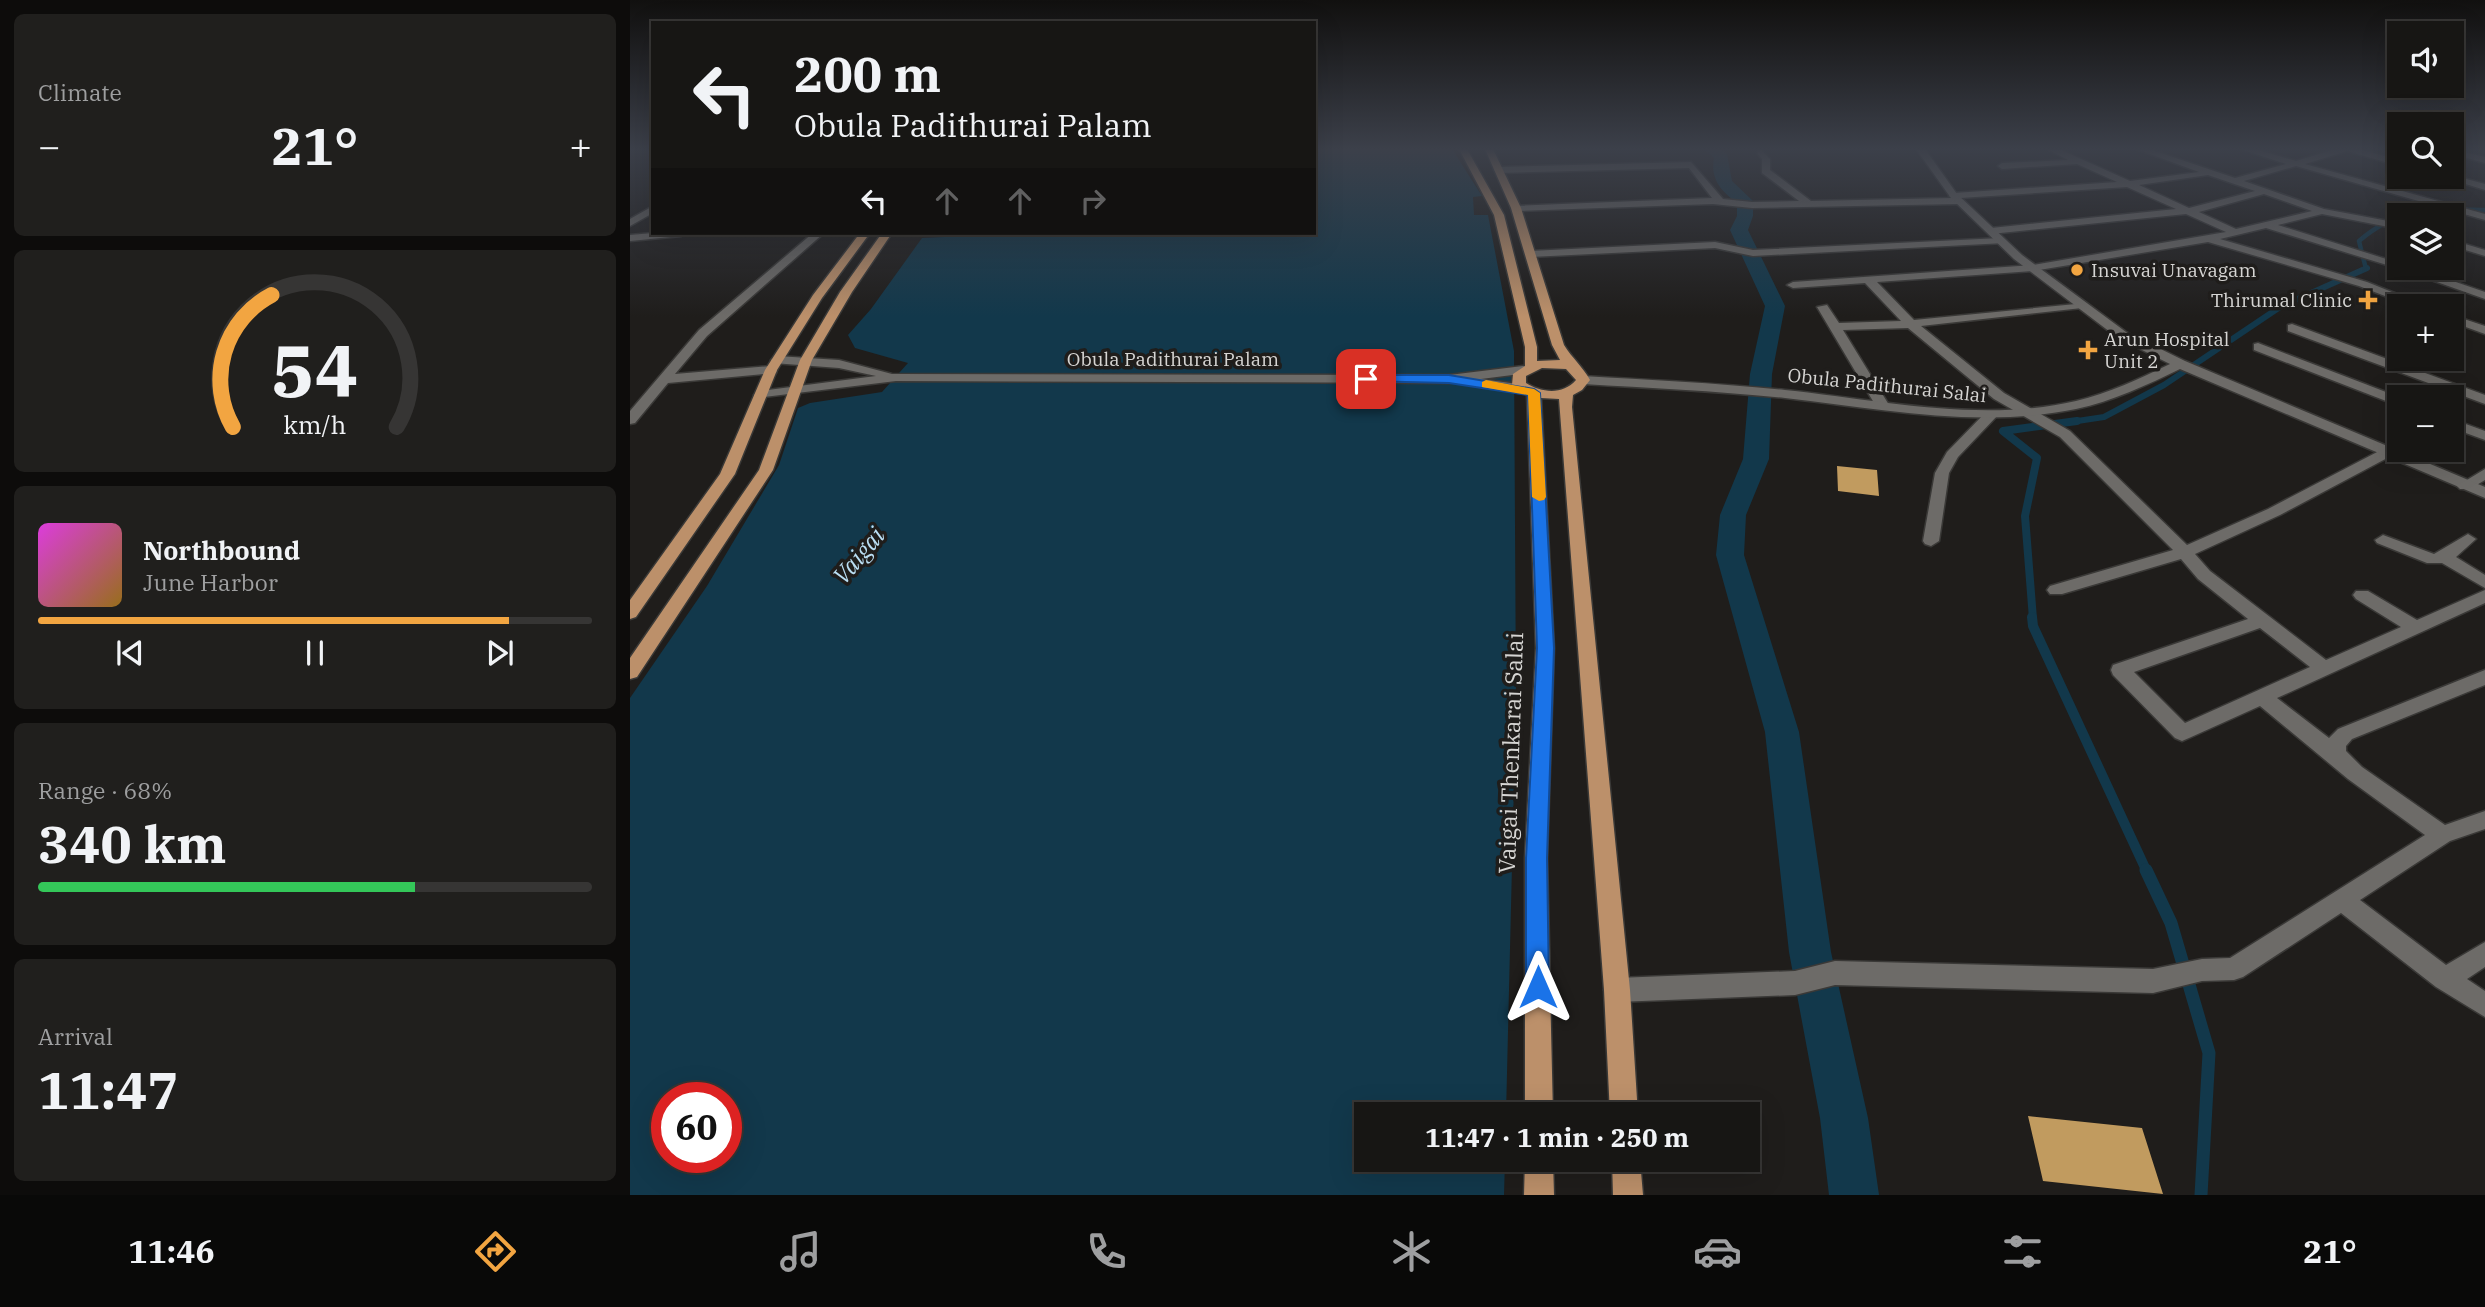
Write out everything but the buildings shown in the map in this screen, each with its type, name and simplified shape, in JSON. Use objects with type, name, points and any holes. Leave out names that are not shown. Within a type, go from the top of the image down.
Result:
[{"type":"main road","points":[[1493,205],[1499,215],[1531,347],[1527,368],[1550,363],[1570,366],[1577,370],[1575,386],[1565,407],[1618,990],[1623,1102]]},
{"type":"main road","points":[[1514,205],[1558,345],[1570,366]]},
{"type":"main road","points":[[630,613],[727,474],[774,365],[817,297],[864,235]]},
{"type":"main road","points":[[630,672],[765,470],[806,360],[846,292],[886,235]]},
{"type":"main road","name":"Vaigai Thenkarai Salai","points":[[1527,368],[1517,379],[1530,391],[1545,648],[1536,858],[1539,1102]]},
{"type":"main road","points":[[1530,391],[1575,386]]},
{"type":"main road","points":[[1539,1172],[1539,1195]]},
{"type":"main road","points":[[1627,1172],[1628,1195]]},
{"type":"street","points":[[1516,208],[1626,205]]},
{"type":"street","points":[[1962,205],[2033,268],[2122,335],[2180,364],[2485,493]]},
{"type":"street","points":[[2173,205],[2236,233]]},
{"type":"street","points":[[1991,231],[2187,211],[2211,205]]},
{"type":"street","points":[[2304,205],[2322,211],[2387,223]]},
{"type":"street","points":[[2437,205],[2484,217]]},
{"type":"street","points":[[630,223],[651,210]]},
{"type":"street","points":[[1793,285],[2033,268],[2208,239],[2322,211]]},
{"type":"street","points":[[2268,225],[2387,262]]},
{"type":"street","points":[[630,238],[661,235]]},
{"type":"street","points":[[630,420],[703,333],[818,235]]},
{"type":"street","points":[[2208,239],[2389,294]]},
{"type":"street","points":[[1530,254],[1702,245],[1722,246],[1753,253],[2001,241]]},
{"type":"street","points":[[2464,247],[2485,253]]},
{"type":"street","points":[[1868,280],[1911,324],[1999,396],[2065,434],[2185,552],[2204,575],[2323,668]]},
{"type":"street","points":[[2439,280],[2485,296]]},
{"type":"street","points":[[1835,327],[1911,324],[2082,305]]},
{"type":"street","points":[[1823,307],[1882,405]]},
{"type":"street","points":[[2464,322],[2485,330]]},
{"type":"street","points":[[2292,328],[2485,400]]},
{"type":"street","points":[[2258,347],[2387,397]]},
{"type":"street","name":"Obula Padithurai Palam","points":[[665,379],[806,360],[839,364],[896,377]]},
{"type":"street","name":"Obula Padithurai Salai","points":[[1575,386],[1746,391],[1991,415],[2035,415],[2118,393],[2180,364]]},
{"type":"street","name":"Obula Padithurai Palam","points":[[1449,379],[1527,368]]},
{"type":"street","name":"Obula Padithurai Palam","points":[[761,395],[896,377],[1449,379],[1530,391]]},
{"type":"street","points":[[1931,541],[1942,473],[1952,455],[1991,415]]},
{"type":"street","points":[[2464,428],[2485,436]]},
{"type":"street","points":[[2056,590],[2185,552],[2273,512],[2386,453]]},
{"type":"street","points":[[2465,486],[2485,474]]},
{"type":"street","points":[[2383,540],[2433,559],[2445,557],[2468,539]]},
{"type":"street","points":[[2260,621],[2120,670],[2182,733],[2484,593],[2445,557]]},
{"type":"street","points":[[2362,595],[2415,627]]},
{"type":"street","points":[[2335,754],[2336,743],[2345,734],[2485,677]]},
{"type":"street","points":[[2261,696],[2355,773],[2442,835]]},
{"type":"street","points":[[1618,990],[1795,984],[1835,973],[2154,981],[2202,970],[2234,969],[2442,835],[2485,820]]},
{"type":"street","points":[[2343,901],[2445,979],[2485,1005]]},
{"type":"street","points":[[2445,979],[2485,953]]},
{"type":"water","name":"Vaigai","points":[[1316,205],[1473,205],[1474,215],[1488,215],[1514,351],[1516,699],[1506,1102],[1354,1102],[1354,1172],[1505,1172],[1504,1195],[630,1195],[630,698],[707,586],[779,465],[798,408],[810,403],[882,392],[908,363],[855,348],[848,335],[871,309],[922,238],[946,235],[1316,235]]},
{"type":"waterway","points":[[1745,205],[1745,216],[1739,230],[1775,306],[1761,374],[1756,459],[1733,515],[1730,555],[1782,732],[1810,952],[1844,1118],[1854,1195]]},
{"type":"waterway","points":[[2366,269],[2359,241],[2389,221],[2404,215],[2433,210],[2485,210]]},
{"type":"waterway","points":[[2064,423],[2104,417],[2164,385],[2280,307],[2366,269]]},
{"type":"waterway","points":[[2033,619],[2025,516],[2037,458],[2003,431],[2077,421]]},
{"type":"waterway","points":[[2032,617],[2033,626],[2147,872]]},
{"type":"waterway","points":[[2146,870],[2171,923],[2209,1053],[2201,1195]]},
{"type":"slow traffic","points":[[1486,384],[1525,389],[1534,393],[1539,497]]},
{"type":"place","name":"Insuvai Unavagam","points":[[2077,270]]},
{"type":"place","name":"Thirumal Clinic","points":[[2368,300]]},
{"type":"place","name":"Arun Hospital Unit 2","points":[[2088,350]]},
{"type":"route","points":[[1366,379],[1449,379],[1525,389],[1534,393],[1545,648],[1536,858],[1538,987]]}]
